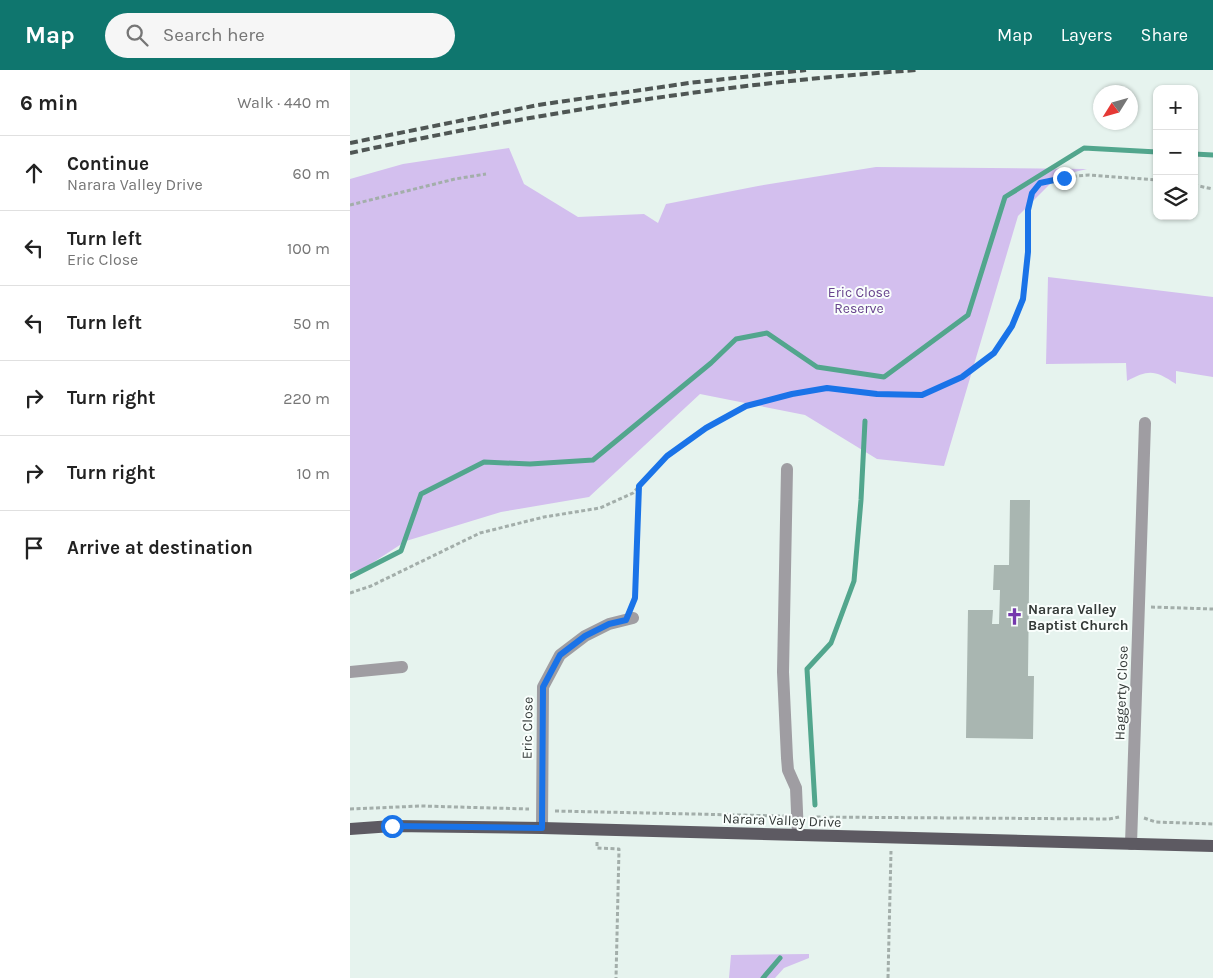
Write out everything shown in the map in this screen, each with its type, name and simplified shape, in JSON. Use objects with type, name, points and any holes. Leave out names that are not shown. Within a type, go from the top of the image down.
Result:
[{"type":"main road","name":"Narara Valley Drive","points":[[350,829],[392,826],[542,828],[1213,846]]},
{"type":"street","name":"Haggerty Close","points":[[1131,844],[1145,423]]},
{"type":"street","points":[[787,469],[782,672],[788,770],[796,788],[798,835]]},
{"type":"street","name":"Eric Close","points":[[542,828],[543,687],[560,655],[585,636],[609,624],[630,619]]},
{"type":"street","points":[[350,672],[402,668]]},
{"type":"path","points":[[350,204],[455,179],[486,174]]},
{"type":"path","points":[[350,592],[371,586],[480,532],[544,517],[600,508],[633,493],[667,456],[706,428],[746,406],[792,394],[827,388],[877,394],[922,395],[962,377],[994,353],[1012,326],[1023,299],[1028,252],[1028,210],[1032,193],[1040,183],[1089,175],[1153,180]]},
{"type":"path","points":[[1198,186],[1213,190]]},
{"type":"path","points":[[630,619],[635,598],[639,486]]},
{"type":"path","points":[[1139,607],[1213,609]]},
{"type":"path","points":[[350,809],[420,806],[796,817],[953,819],[1109,819],[1132,814],[1156,822],[1213,824]]},
{"type":"path","points":[[599,812],[597,848],[619,849],[616,978]]},
{"type":"path","points":[[888,978],[891,838]]},
{"type":"green space","name":"Eric Close Reserve","points":[[509,148],[524,184],[578,217],[644,214],[658,223],[666,204],[758,186],[876,167],[1087,169],[1058,176],[1018,216],[944,466],[877,459],[805,415],[700,394],[589,497],[501,512],[406,541],[363,569],[350,572],[350,179],[403,164]]},
{"type":"green space","points":[[1048,277],[1213,297],[1213,377],[1176,371],[1176,384],[1163,376],[1152,373],[1141,374],[1127,381],[1126,363],[1046,364]]},
{"type":"green space","points":[[809,954],[809,958],[784,968],[775,978],[729,978],[731,955]]},
{"type":"building","name":"Narara Valley Baptist Church","points":[[1010,500],[1030,500],[1028,676],[1034,676],[1033,739],[966,738],[968,610],[993,610],[992,624],[999,624],[1000,590],[993,590],[994,565],[1009,565]]},
{"type":"waterway","points":[[350,577],[401,551],[421,494],[484,462],[530,464],[593,460],[711,363],[736,339],[767,333],[817,367],[884,377],[968,315],[1005,197],[1084,148],[1153,152]]},
{"type":"waterway","points":[[1198,154],[1213,155]]},
{"type":"waterway","points":[[815,805],[807,669],[831,643],[854,581],[865,421]]},
{"type":"waterway","points":[[763,978],[780,958]]},
{"type":"railway","points":[[350,143],[538,105],[689,83],[806,70]]},
{"type":"railway","points":[[350,153],[491,125],[632,101],[774,83],[917,70]]},
{"type":"place","name":"Narara Valley Baptist Church","points":[[1014,617]]},
{"type":"route","points":[[392,826],[542,828],[543,687],[560,655],[585,636],[609,624],[626,620],[635,598],[639,486],[667,456],[706,428],[746,406],[792,394],[827,388],[877,394],[922,395],[962,377],[994,353],[1012,326],[1023,299],[1028,252],[1028,210],[1032,193],[1040,183],[1064,178]]}]
